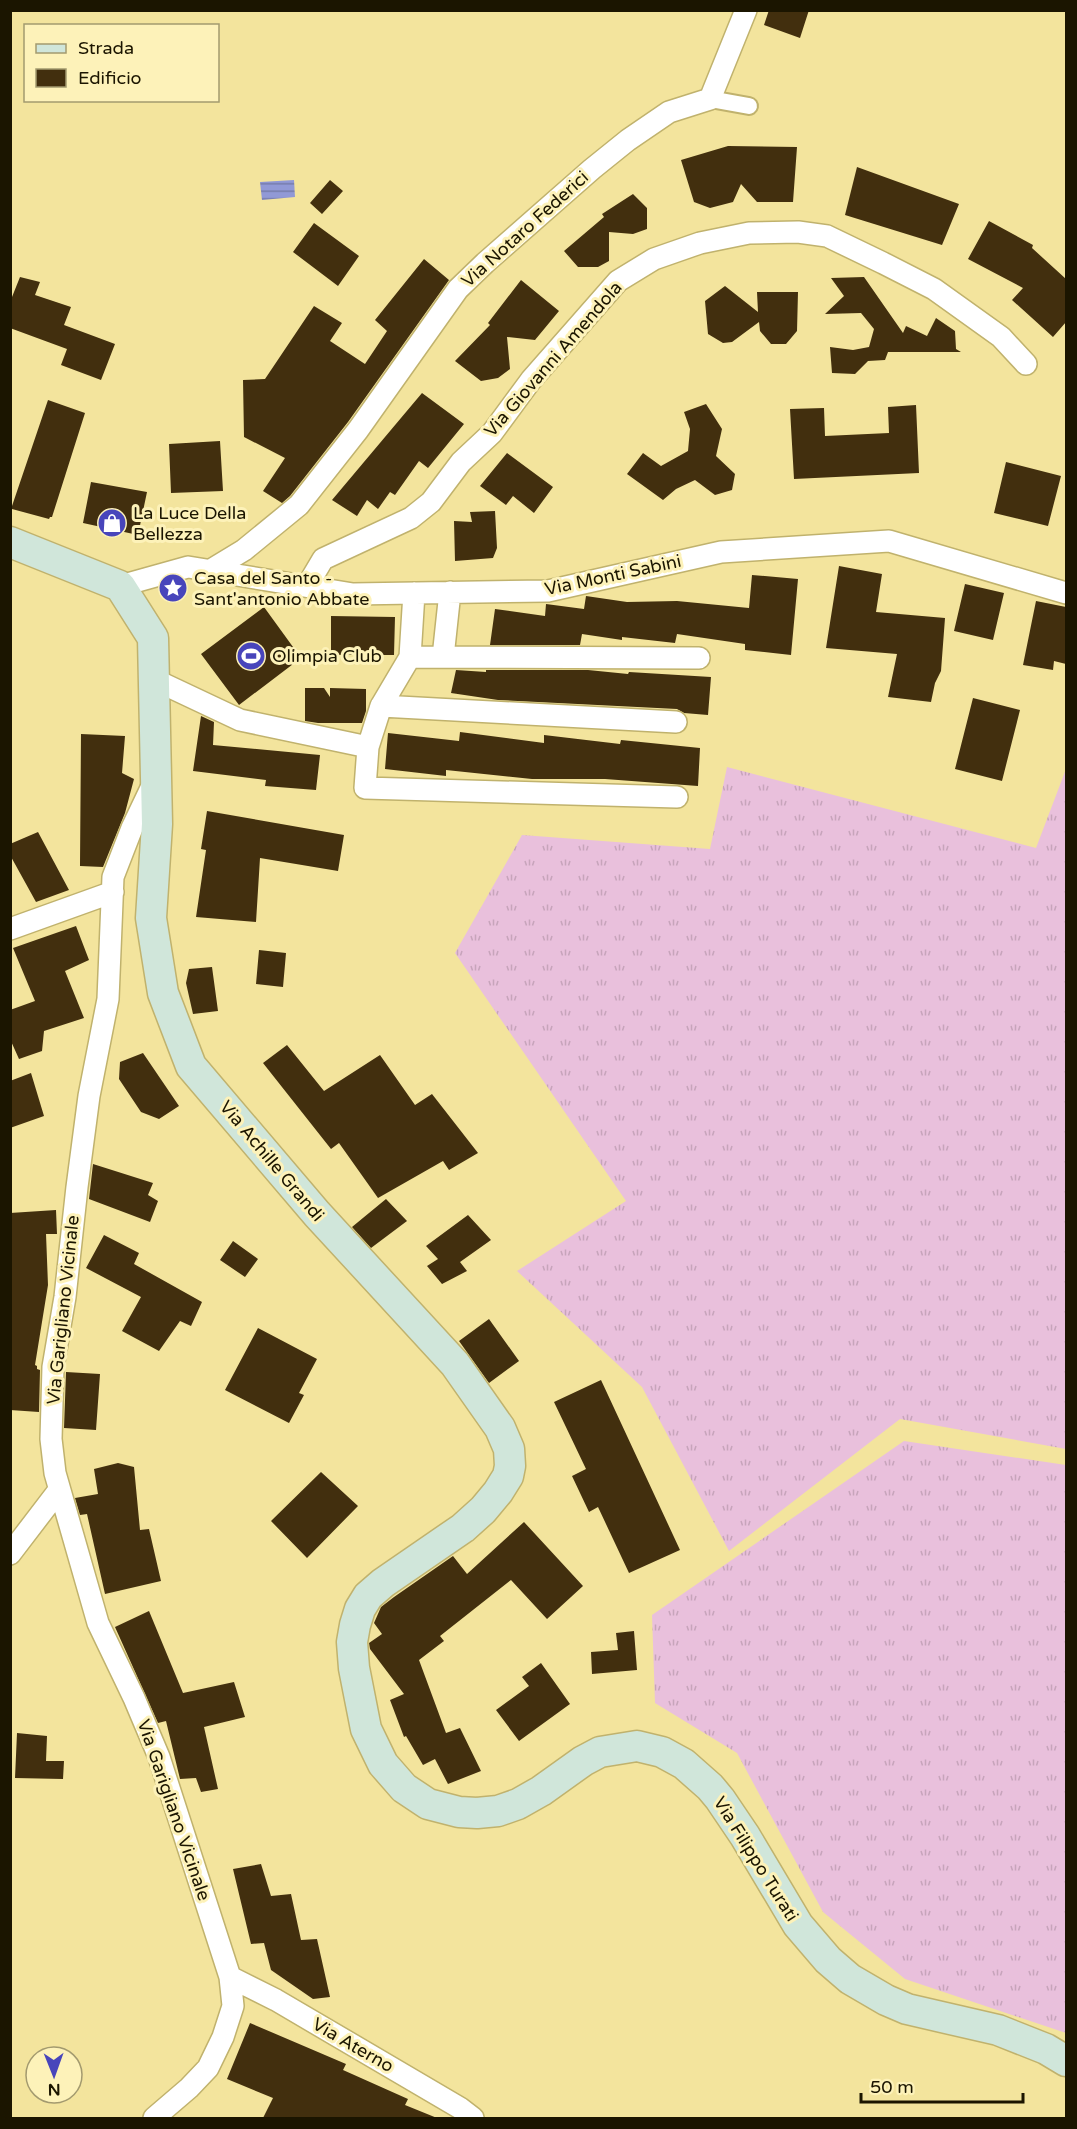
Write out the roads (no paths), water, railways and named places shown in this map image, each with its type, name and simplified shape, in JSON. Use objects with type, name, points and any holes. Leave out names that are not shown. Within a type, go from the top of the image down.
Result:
[{"type":"main road","points":[[10,542],[120,586]]},
{"type":"main road","name":"Via Achille Grandi","points":[[120,586],[153,638],[157,824],[151,918],[163,993],[191,1066],[316,1214],[455,1364],[500,1428],[509,1449],[508,1476],[483,1510],[463,1528],[376,1589],[364,1602],[355,1625]]},
{"type":"main road","name":"Via Filippo Turati","points":[[355,1625],[352,1642],[353,1659],[366,1729],[378,1756],[390,1773],[417,1798],[428,1804],[459,1812],[498,1811],[530,1798],[583,1761],[600,1752],[637,1746],[662,1752],[684,1764],[720,1799],[798,1925],[828,1960],[850,1979],[886,2000],[907,2009],[998,2030],[1046,2049],[1066,2061]]},
{"type":"street","points":[[746,10],[710,99],[749,106]]},
{"type":"street","name":"Via Notaro Federici","points":[[211,570],[244,550],[299,505],[357,430],[459,289],[485,263],[628,140],[669,112],[710,99]]},
{"type":"street","name":"Via Giovanni Amendola","points":[[307,586],[322,559],[411,518],[430,502],[461,462],[492,433],[531,380],[618,281],[654,259],[700,243],[749,233],[798,232],[827,236],[884,262],[933,289],[1000,337],[1026,364]]},
{"type":"street","name":"Via Monti Sabini","points":[[120,586],[188,567],[353,594],[548,591],[721,552],[889,541],[1066,593]]},
{"type":"street","points":[[443,657],[450,592]]},
{"type":"street","points":[[414,593],[410,657],[381,706],[368,747],[365,788],[677,797]]},
{"type":"street","points":[[410,657],[699,658]]},
{"type":"street","points":[[153,679],[240,720],[368,747]]},
{"type":"street","points":[[381,706],[676,722]]},
{"type":"street","name":"Via Garigliano Vicinale","points":[[153,2118],[189,2088],[208,2068],[223,2037],[233,2006],[230,1977],[159,1757],[98,1623],[59,1490],[51,1439],[53,1367],[65,1297],[76,1187],[89,1096],[108,999],[113,878],[132,828],[156,777]]},
{"type":"street","points":[[10,928],[113,892]]},
{"type":"street","points":[[10,1554],[59,1490]]},
{"type":"street","name":"Via Aterno","points":[[230,1977],[276,2000],[460,2108],[473,2118]]},
{"type":"water","points":[[294,180],[295,197],[262,200],[260,182]]},
{"type":"place","name":"La Luce Della Bellezza","points":[[112,523]]},
{"type":"place","name":"Casa del Santo - Sant'antonio Abbate","points":[[173,588]]},
{"type":"place","name":"Olimpia Club","points":[[251,656]]}]
